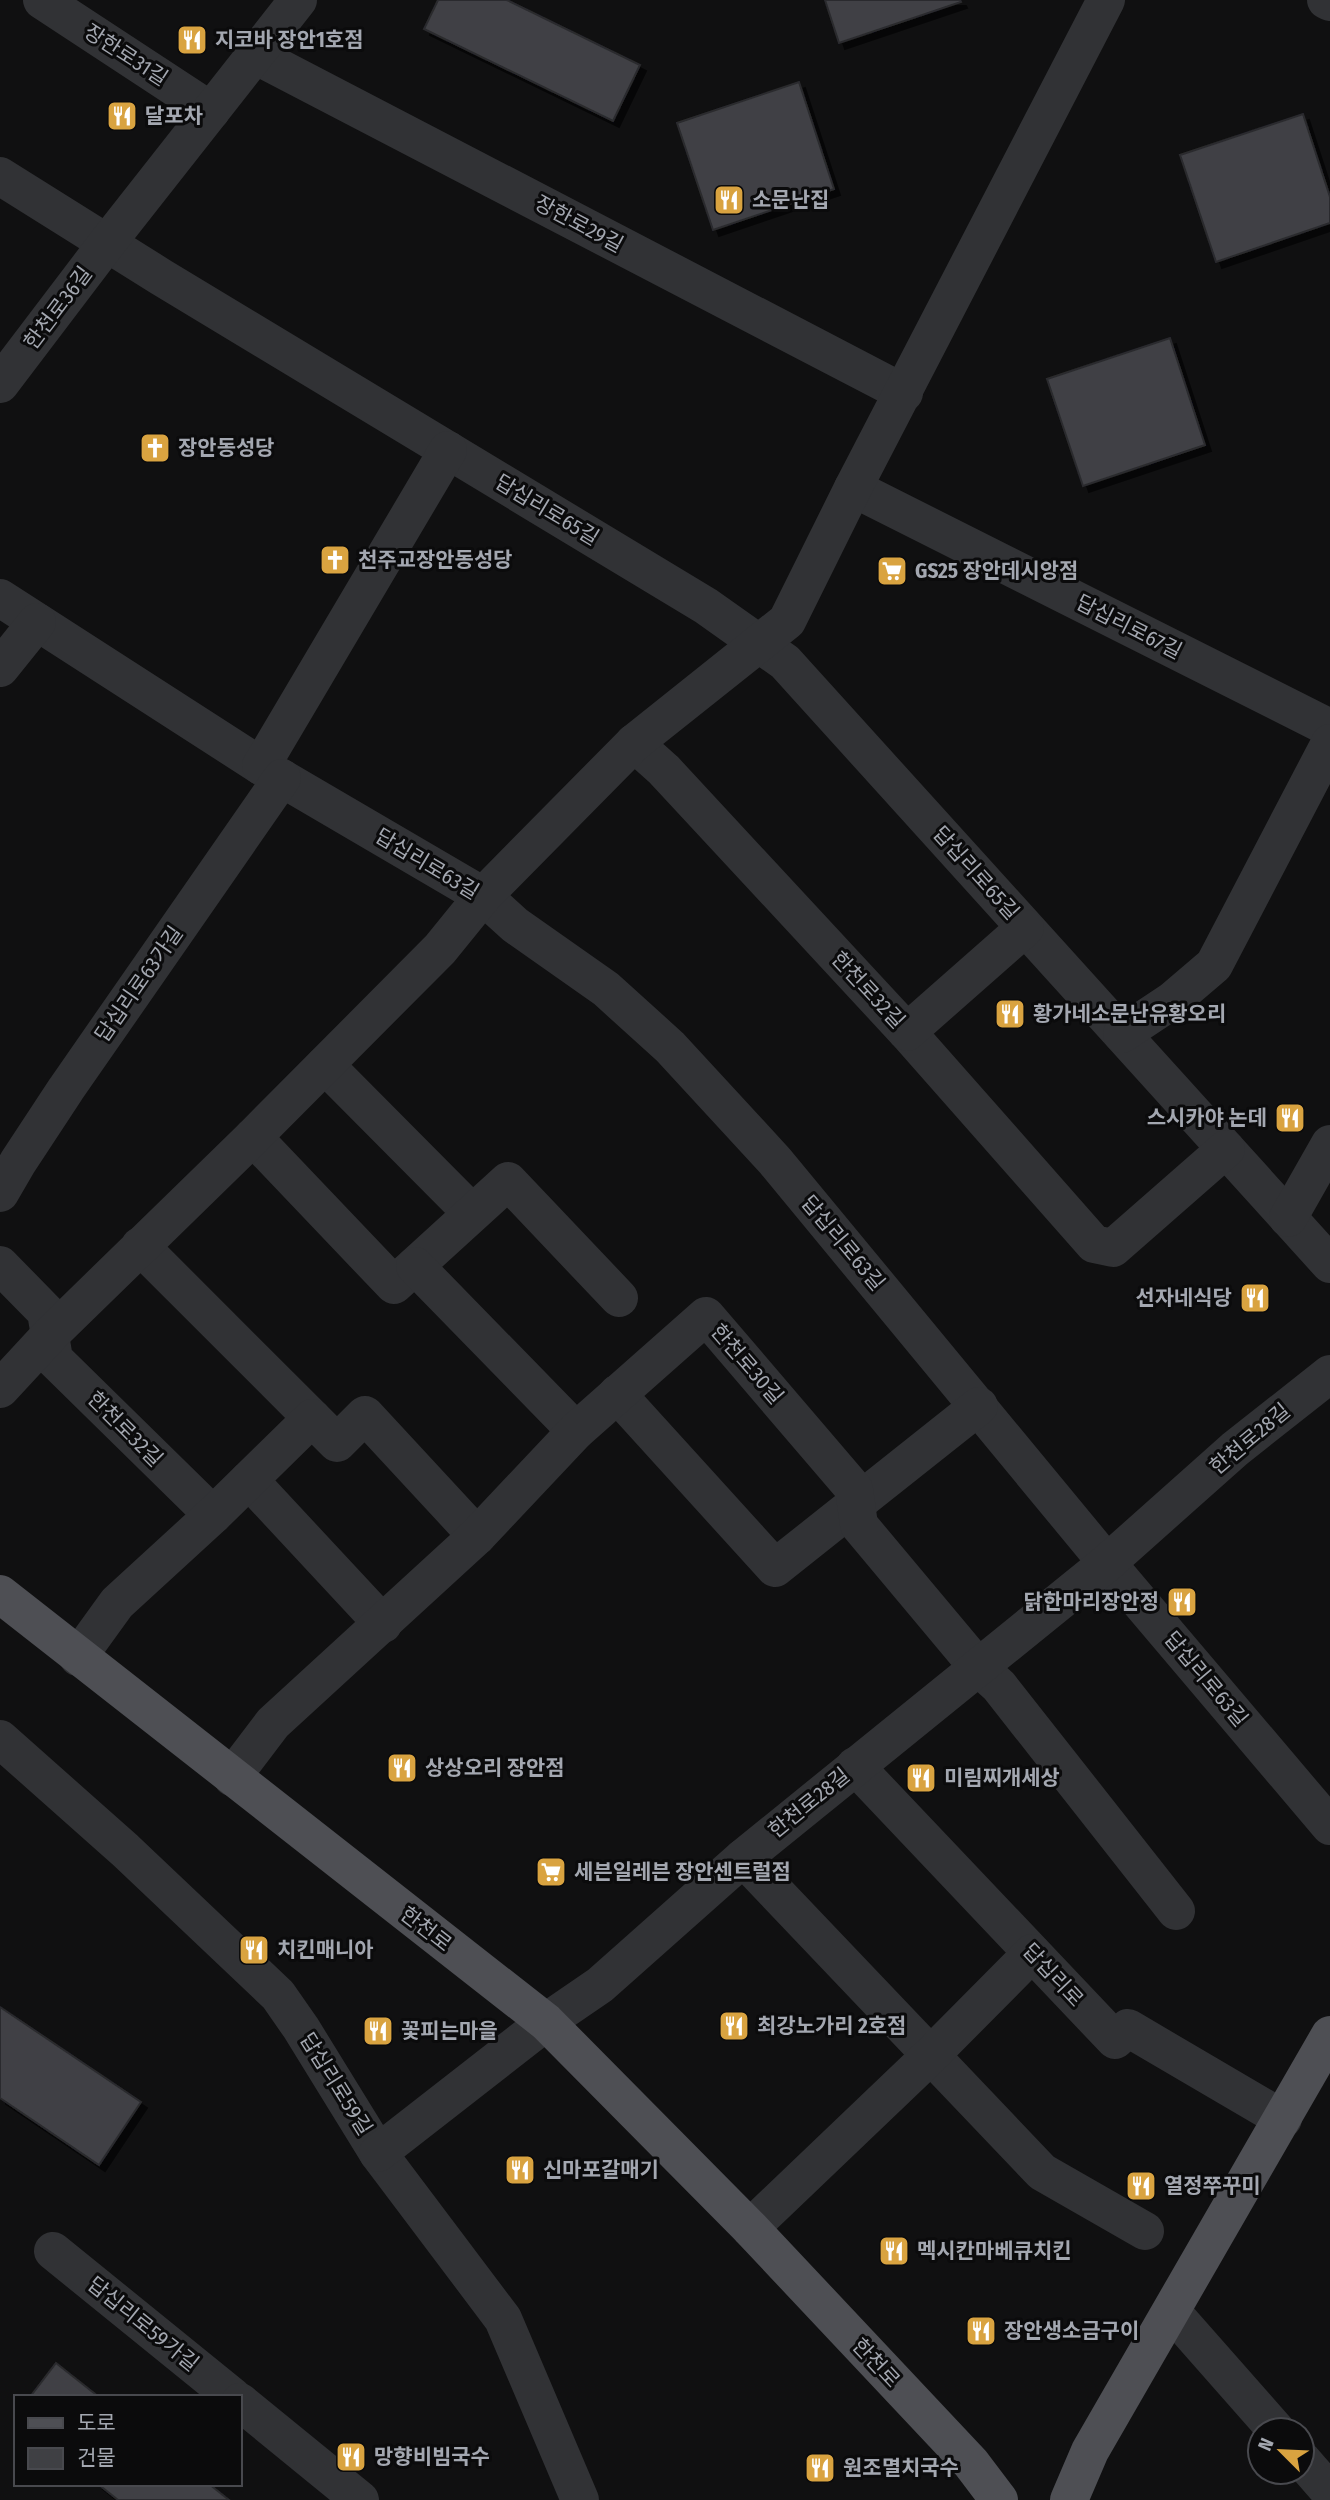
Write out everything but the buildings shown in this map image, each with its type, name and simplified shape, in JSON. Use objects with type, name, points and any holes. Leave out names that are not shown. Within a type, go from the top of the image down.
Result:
[{"type":"main road","name":"한천로","points":[[0,1594],[545,2022],[750,2228],[971,2463],[999,2500]]},
{"type":"main road","points":[[1069,2500],[1090,2451],[1330,2035]]},
{"type":"street","name":"장한로31길","points":[[42,0],[211,111]]},
{"type":"street","points":[[107,243],[298,0]]},
{"type":"street","points":[[0,1389],[50,1335],[440,949],[483,896],[634,743],[787,621],[1106,0]]},
{"type":"street","name":"장한로29길","points":[[255,55],[904,393]]},
{"type":"street","name":"답십리로65길","points":[[0,176],[706,606],[785,662],[1330,1264]]},
{"type":"street","name":"한천로36길","points":[[3,375],[107,243]]},
{"type":"street","points":[[272,772],[448,450]]},
{"type":"street","name":"답십리로67길","points":[[853,488],[1330,728]]},
{"type":"street","name":"답십리로63길","points":[[0,598],[272,772],[483,896],[515,925],[606,989],[670,1047],[775,1161],[1107,1563],[1330,1826]]},
{"type":"street","points":[[0,668],[37,622]]},
{"type":"street","name":"한천로32길","points":[[634,743],[664,770],[907,1032],[1094,1244],[1113,1248],[1226,1149]]},
{"type":"street","points":[[1122,1034],[1173,1000],[1214,965],[1330,743]]},
{"type":"street","name":"답십리로63가길","points":[[0,1193],[18,1161],[272,772]]},
{"type":"street","name":"답십리로65길","points":[[907,1032],[1025,928]]},
{"type":"street","points":[[325,1065],[472,1213]]},
{"type":"street","points":[[253,1137],[576,1431]]},
{"type":"street","points":[[1288,1218],[1330,1144]]},
{"type":"street","points":[[405,1275],[508,1181],[619,1298]]},
{"type":"street","points":[[140,1246],[337,1443],[365,1415],[477,1536]]},
{"type":"street","name":"한천로32길","points":[[0,1265],[46,1312],[54,1359],[213,1515]]},
{"type":"street","name":"한천로30길","points":[[232,1777],[274,1723],[477,1536],[576,1431],[706,1316],[854,1489],[859,1525],[978,1666]]},
{"type":"street","name":"한천로28길","points":[[378,2153],[545,2022],[600,1985],[743,1858],[1107,1563],[1235,1449],[1330,1374]]},
{"type":"street","points":[[617,1394],[775,1568],[979,1406]]},
{"type":"street","points":[[78,1657],[117,1603],[213,1515],[312,1418]]},
{"type":"street","points":[[249,1480],[383,1624]]},
{"type":"street","points":[[978,1666],[999,1686],[1176,1911]]},
{"type":"street","name":"답십리로59길","points":[[0,1739],[125,1850],[278,1995],[378,2153],[503,2319],[580,2500]]},
{"type":"street","name":"답십리로","points":[[855,1766],[1115,2040],[1128,2028],[1283,2119]]},
{"type":"street","points":[[743,1858],[1042,2172],[1145,2231]]},
{"type":"street","points":[[750,2228],[1032,1953]]},
{"type":"street","name":"답십리로59가길","points":[[52,2251],[231,2395]]},
{"type":"street","points":[[1172,2312],[1264,2416]]},
{"type":"street","points":[[242,2404],[360,2500]]},
{"type":"street","points":[[1316,2476],[1330,2492]]},
{"type":"place","name":"지코바 장안1호점","points":[[192,40]]},
{"type":"place","name":"달포차","points":[[122,116]]},
{"type":"place","name":"소문난집","points":[[729,200]]},
{"type":"place","name":"장안동성당","points":[[155,448]]},
{"type":"place","name":"천주교장안동성당","points":[[335,560]]},
{"type":"place","name":"GS25 장안데시앙점","points":[[892,571]]},
{"type":"place","name":"황가네소문난유황오리","points":[[1010,1014]]},
{"type":"place","name":"스시카야 논데","points":[[1290,1118]]},
{"type":"place","name":"선자네식당","points":[[1255,1298]]},
{"type":"place","name":"닭한마리장안정","points":[[1182,1602]]},
{"type":"place","name":"상상오리 장안점","points":[[402,1768]]},
{"type":"place","name":"미림찌개세상","points":[[921,1778]]},
{"type":"place","name":"세븐일레븐 장안센트럴점","points":[[551,1872]]},
{"type":"place","name":"치킨매니아","points":[[254,1950]]},
{"type":"place","name":"최강노가리 2호점","points":[[734,2026]]},
{"type":"place","name":"꽃피는마을","points":[[378,2031]]},
{"type":"place","name":"신마포갈매기","points":[[520,2170]]},
{"type":"place","name":"열정쭈꾸미","points":[[1141,2186]]},
{"type":"place","name":"멕시칸마베큐치킨","points":[[894,2251]]},
{"type":"place","name":"장안생소금구이","points":[[981,2331]]},
{"type":"place","name":"망향비빔국수","points":[[351,2457]]},
{"type":"place","name":"원조멸치국수","points":[[820,2468]]}]
